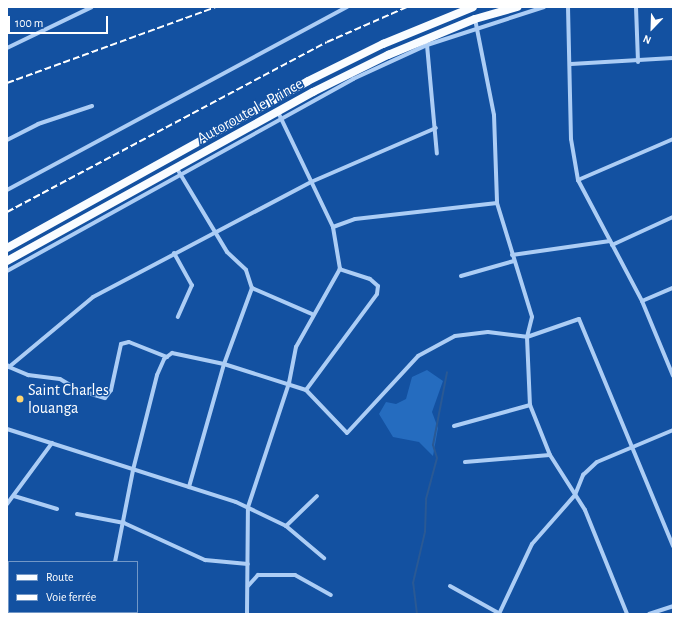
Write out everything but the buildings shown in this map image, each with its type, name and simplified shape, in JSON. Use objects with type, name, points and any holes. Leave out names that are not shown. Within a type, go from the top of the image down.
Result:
[{"type":"main road","name":"Autoroute le Prince","points":[[7,248],[308,82],[396,38],[473,7]]},
{"type":"main road","name":"Autoroute le Prince","points":[[7,261],[277,112],[388,55],[475,19],[517,7]]},
{"type":"street","points":[[7,48],[92,7]]},
{"type":"street","points":[[7,190],[347,7]]},
{"type":"street","points":[[7,271],[353,79],[426,45],[544,7]]},
{"type":"street","points":[[568,7],[571,139],[578,180],[642,301],[668,360],[673,376]]},
{"type":"street","points":[[636,7],[638,62]]},
{"type":"street","points":[[475,19],[494,115],[497,203],[532,316],[527,337],[530,405],[550,455],[575,495],[627,614]]},
{"type":"street","points":[[426,45],[436,128],[437,154]]},
{"type":"street","points":[[570,64],[638,62],[673,58]]},
{"type":"street","points":[[7,140],[38,124],[92,106]]},
{"type":"street","points":[[248,614],[248,507],[289,383],[296,347],[312,314],[340,269],[333,227],[277,112]]},
{"type":"street","points":[[167,357],[129,342],[121,344],[111,390],[105,398],[78,390],[60,379],[28,375],[8,366],[93,297],[217,229],[311,182],[436,128]]},
{"type":"street","points":[[578,180],[673,139]]},
{"type":"street","points":[[176,167],[217,229],[227,252],[246,270],[252,288],[224,364],[189,487]]},
{"type":"street","points":[[333,227],[355,219],[497,203]]},
{"type":"street","points":[[512,255],[611,243],[673,217]]},
{"type":"street","points":[[174,253],[192,285],[178,317]]},
{"type":"street","points":[[461,276],[514,261]]},
{"type":"street","points":[[306,390],[377,294],[378,286],[370,279],[340,269]]},
{"type":"street","points":[[252,288],[312,314]]},
{"type":"street","points":[[642,301],[673,288]]},
{"type":"street","points":[[115,561],[124,523],[133,470],[157,375],[167,357],[172,354],[224,364],[289,383],[306,390],[347,433],[418,356],[455,336],[488,332],[527,337],[582,320],[673,546]]},
{"type":"street","points":[[668,360],[673,358]]},
{"type":"street","points":[[454,426],[530,405]]},
{"type":"street","points":[[7,430],[52,443],[248,507],[286,526],[324,558]]},
{"type":"street","points":[[450,586],[500,614],[532,544],[575,495],[583,475],[597,462],[633,445],[673,430]]},
{"type":"street","points":[[7,504],[52,443]]},
{"type":"street","points":[[465,462],[550,455]]},
{"type":"street","points":[[14,496],[57,509]]},
{"type":"street","points":[[286,526],[317,496]]},
{"type":"street","points":[[77,514],[124,523],[188,555],[248,564]]},
{"type":"street","points":[[248,587],[258,575],[295,575],[331,595]]},
{"type":"street","points":[[649,614],[673,606]]},
{"type":"shaded area","points":[[427,370],[443,381],[432,412],[438,428],[433,456],[419,442],[393,437],[379,414],[386,402],[396,404],[406,399],[412,377]]},
{"type":"waterway","points":[[417,614],[413,583],[425,532],[426,499],[437,458],[433,445],[447,372]]},
{"type":"railway","points":[[7,83],[216,7]]},
{"type":"railway","points":[[7,212],[327,42],[407,7]]},
{"type":"place","name":"Saint Charles louanga","points":[[20,399]]}]
